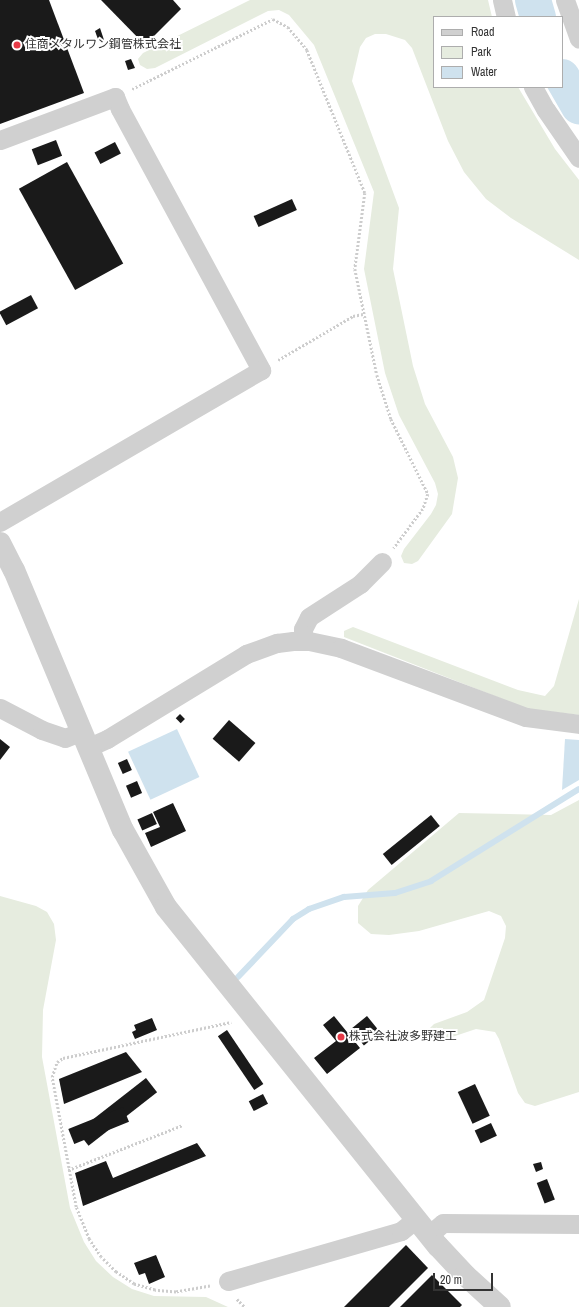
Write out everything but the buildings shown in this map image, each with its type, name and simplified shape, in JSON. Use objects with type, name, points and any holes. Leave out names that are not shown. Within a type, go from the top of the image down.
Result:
[{"type":"street","points":[[502,0],[506,16]]},
{"type":"street","points":[[565,0],[579,38]]},
{"type":"street","points":[[535,88],[546,110],[579,158]]},
{"type":"street","points":[[0,140],[115,96],[261,370],[0,522]]},
{"type":"street","points":[[0,543],[14,570],[123,830],[150,882],[183,930],[423,1227],[465,1275],[500,1307]]},
{"type":"street","points":[[303,641],[303,629],[309,617],[360,584],[382,562]]},
{"type":"street","points":[[0,708],[42,730],[65,738],[107,740],[246,654],[277,643],[303,641],[341,648],[526,717],[579,724]]},
{"type":"street","points":[[228,1281],[401,1231],[443,1223],[579,1224]]},
{"type":"path","points":[[115,96],[273,19],[288,27],[307,50],[365,193],[354,269],[363,314],[383,398],[428,494],[423,509],[382,562]]},
{"type":"path","points":[[261,370],[353,316],[363,314]]},
{"type":"path","points":[[228,1281],[176,1292],[155,1290],[134,1284],[116,1272],[101,1257],[89,1239],[76,1207],[52,1077],[57,1062],[63,1058],[232,1022],[247,1010]]},
{"type":"path","points":[[68,1170],[78,1168],[183,1125]]},
{"type":"green space","points":[[250,0],[488,0],[492,16],[433,16],[433,88],[519,88],[555,149],[579,180],[579,260],[511,218],[486,199],[464,172],[448,141],[412,48],[405,40],[386,34],[375,34],[366,38],[360,47],[352,81],[399,208],[393,269],[413,366],[425,404],[453,457],[458,478],[452,514],[418,561],[412,564],[404,563],[401,556],[404,549],[431,514],[436,505],[438,494],[435,483],[399,415],[385,373],[364,269],[374,192],[314,45],[289,15],[279,10],[268,11],[155,68],[147,69],[140,65],[138,59],[143,53]]},
{"type":"green space","points":[[579,599],[579,715],[528,709],[344,637],[344,631],[353,627],[518,690],[545,696],[554,686]]},
{"type":"green space","points":[[579,800],[579,1092],[535,1106],[525,1103],[518,1093],[499,1039],[495,1032],[476,1029],[440,1041],[433,1040],[429,1035],[430,1028],[434,1024],[467,1012],[484,1000],[505,938],[506,926],[501,916],[489,911],[419,931],[389,935],[371,934],[358,923],[358,906],[368,890],[459,813],[551,815]]},
{"type":"green space","points":[[0,896],[36,906],[47,912],[54,924],[56,940],[43,1010],[42,1057],[70,1208],[84,1242],[96,1261],[113,1277],[132,1289],[154,1296],[206,1297],[228,1307],[0,1307]]},
{"type":"water","points":[[177,729],[199,777],[150,800],[128,752]]},
{"type":"water","points":[[565,739],[579,740],[579,780],[562,790]]},
{"type":"waterway","points":[[533,0],[538,16]]},
{"type":"waterway","points":[[563,79],[579,107]]},
{"type":"waterway","points":[[238,977],[293,919],[309,909],[344,897],[395,893],[431,881],[579,789]]},
{"type":"place","name":"住商メタルワン鋼管株式会社","points":[[17,45]]},
{"type":"place","name":"株式会社波多野建工","points":[[341,1037]]}]
